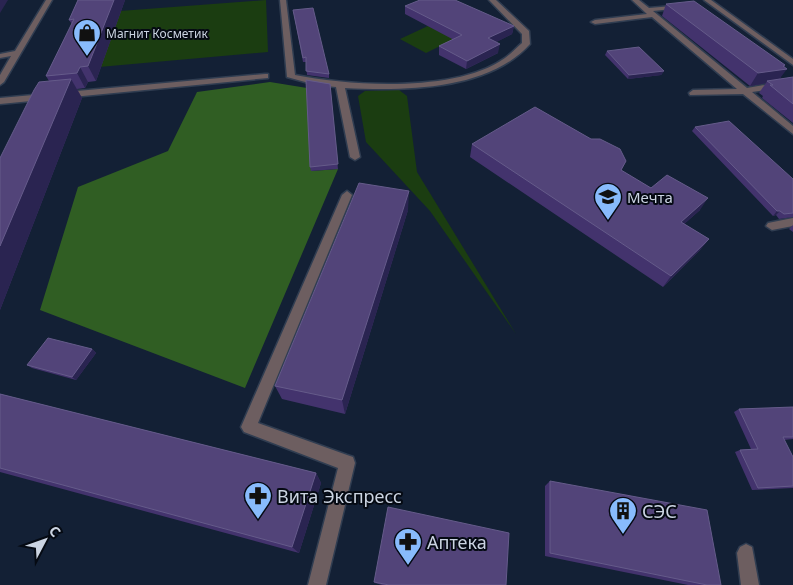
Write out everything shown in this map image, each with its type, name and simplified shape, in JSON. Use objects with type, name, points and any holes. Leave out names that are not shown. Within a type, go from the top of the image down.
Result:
[{"type":"street","points":[[0,82],[49,0]]},
{"type":"street","points":[[283,0],[291,77],[307,81],[371,87],[428,84],[474,77],[505,62],[520,52],[526,44],[526,33],[492,0]]},
{"type":"street","points":[[635,0],[793,131]]},
{"type":"street","points":[[595,22],[709,2],[793,63]]},
{"type":"street","points":[[0,56],[17,54]]},
{"type":"street","points":[[0,101],[265,76]]},
{"type":"street","points":[[693,93],[745,91],[793,82]]},
{"type":"street","points":[[340,84],[355,157]]},
{"type":"street","points":[[317,585],[347,463],[249,427],[347,195]]},
{"type":"street","points":[[772,226],[793,222]]},
{"type":"street","points":[[746,553],[750,585]]},
{"type":"green space","points":[[266,0],[268,52],[99,67],[120,11]]},
{"type":"green space","points":[[428,26],[454,39],[426,53],[400,39]]},
{"type":"green space","points":[[270,82],[307,88],[311,171],[338,169],[245,388],[40,310],[78,187],[168,151],[197,92]]},
{"type":"green space","points":[[399,90],[407,96],[417,172],[516,334],[430,211],[366,142],[358,96],[365,91]]},
{"type":"building","points":[[78,0],[114,0],[88,66],[80,67],[77,73],[46,76],[74,19],[69,20]]},
{"type":"building","points":[[420,0],[455,0],[514,26],[488,38],[500,44],[467,61],[439,46],[462,35],[405,6]]},
{"type":"building","points":[[694,1],[785,65],[783,66],[787,69],[758,73],[666,4]]},
{"type":"building","points":[[313,8],[329,74],[306,71],[306,57],[303,58],[293,10]]},
{"type":"building","points":[[639,47],[664,71],[629,75],[607,51]]},
{"type":"building","points":[[793,77],[793,104],[767,81]]},
{"type":"building","points":[[71,79],[0,246],[0,158],[39,82]]},
{"type":"building","points":[[306,80],[330,84],[338,164],[310,167]]},
{"type":"building","points":[[535,107],[591,139],[600,139],[620,149],[626,161],[621,170],[651,188],[667,175],[708,198],[681,222],[709,239],[671,276],[472,144]]},
{"type":"building","points":[[729,121],[793,179],[793,213],[784,214],[777,211],[695,127]]},
{"type":"building","points":[[359,183],[409,191],[342,400],[275,386]]},
{"type":"building","points":[[48,338],[92,349],[72,377],[27,365]]},
{"type":"building","points":[[0,394],[316,473],[292,547],[0,468]]},
{"type":"building","points":[[793,407],[793,437],[783,437],[793,457],[793,486],[758,488],[740,450],[758,449],[739,409]]},
{"type":"building","name":"СЭС","points":[[550,481],[707,510],[721,585],[707,585],[550,553]]},
{"type":"building","points":[[388,507],[509,533],[506,585],[389,585],[374,582]]},
{"type":"place","name":"Магнит Косметик","points":[[87,57]]},
{"type":"place","name":"Мечта","points":[[608,221]]},
{"type":"place","name":"Вита Экспресс","points":[[258,520]]},
{"type":"place","name":"СЭС","points":[[623,535]]},
{"type":"place","name":"Аптека","points":[[408,566]]}]
